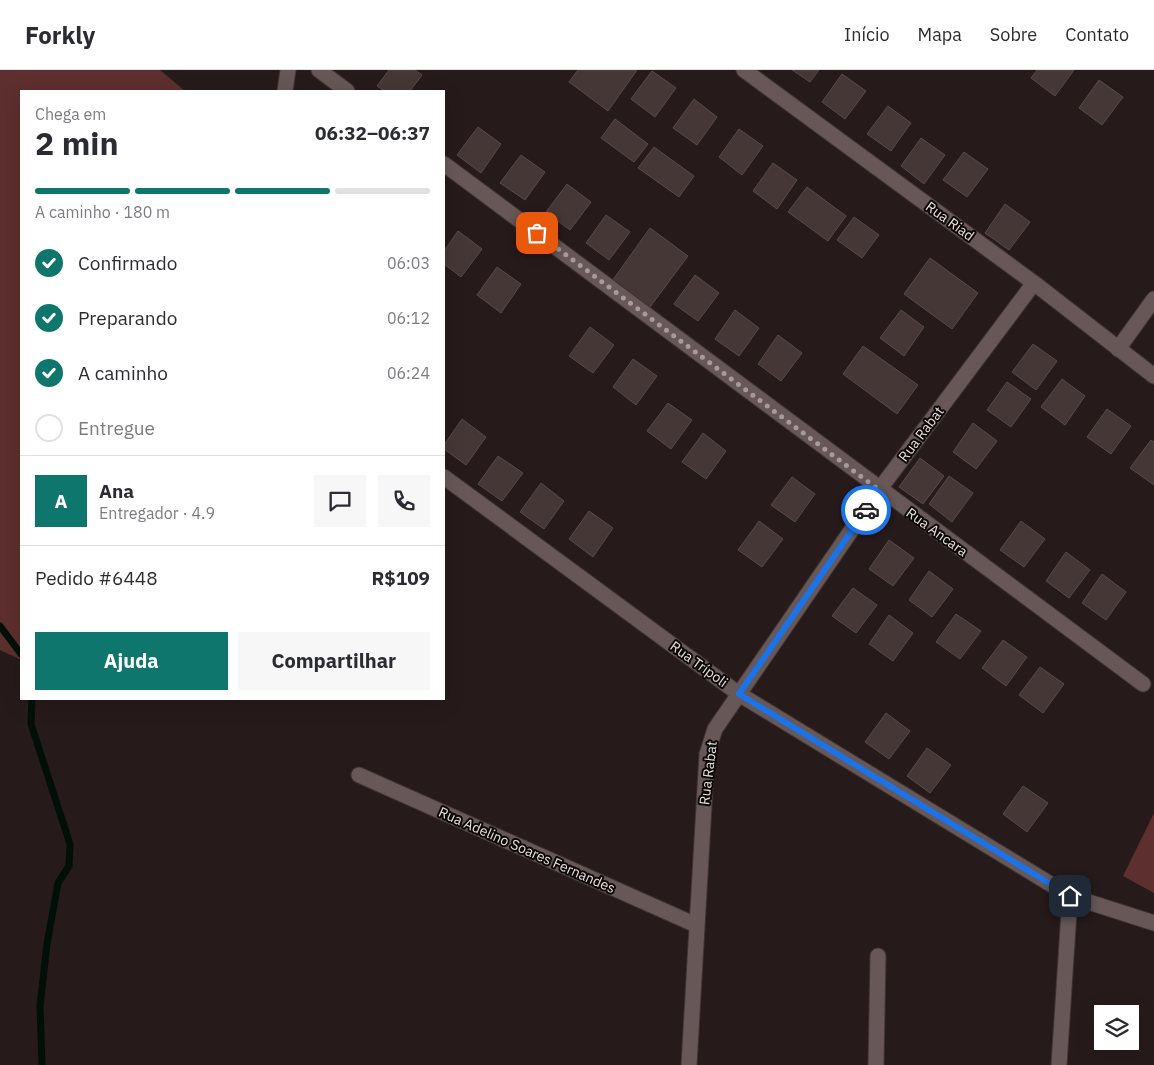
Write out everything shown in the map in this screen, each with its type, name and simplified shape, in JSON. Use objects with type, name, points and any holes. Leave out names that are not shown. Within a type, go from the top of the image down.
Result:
[{"type":"street","points":[[285,90],[288,70]]},
{"type":"street","points":[[319,70],[346,90]]},
{"type":"street","name":"Rua Riad","points":[[744,70],[1034,283],[1154,376]]},
{"type":"street","name":"Rua Ancara","points":[[445,165],[879,490],[1143,684]]},
{"type":"street","name":"Rua Rabat","points":[[689,1065],[707,754],[714,729],[879,490],[1034,283]]},
{"type":"street","points":[[1118,349],[1154,299]]},
{"type":"street","name":"Rua Trípoli","points":[[445,478],[739,694],[1070,896],[1154,923]]},
{"type":"street","name":"Rua Adelino Soares Fernandes","points":[[359,775],[696,925]]},
{"type":"street","points":[[1060,1065],[1070,896]]},
{"type":"street","points":[[876,1065],[878,956]]},
{"type":"shaded area","points":[[0,70],[160,70],[184,90],[20,90],[20,660],[0,650]]},
{"type":"shaded area","points":[[1154,813],[1154,893],[1123,876]]},
{"type":"building","points":[[389,70],[415,70],[422,75],[411,90],[383,90],[377,86]]},
{"type":"building","points":[[578,70],[637,70],[608,111],[569,82]]},
{"type":"building","points":[[792,70],[819,70],[810,82]]},
{"type":"building","points":[[1037,70],[1074,70],[1055,96],[1031,78]]},
{"type":"building","points":[[652,71],[676,88],[655,117],[631,99]]},
{"type":"building","points":[[842,74],[866,91],[845,119],[822,102]]},
{"type":"building","points":[[1099,80],[1123,97],[1102,125],[1079,108]]},
{"type":"building","points":[[694,99],[717,117],[697,145],[673,128]]},
{"type":"building","points":[[888,106],[911,123],[891,151],[867,134]]},
{"type":"building","points":[[615,119],[648,144],[634,162],[601,138]]},
{"type":"building","points":[[478,127],[501,144],[481,173],[457,155]]},
{"type":"building","points":[[739,129],[763,146],[742,175],[719,157]]},
{"type":"building","points":[[921,138],[945,155],[924,184],[901,166]]},
{"type":"building","points":[[654,147],[694,176],[679,197],[638,168]]},
{"type":"building","points":[[964,152],[988,169],[967,197],[943,180]]},
{"type":"building","points":[[521,155],[545,172],[525,200],[500,183]]},
{"type":"building","points":[[773,163],[797,180],[777,209],[753,191]]},
{"type":"building","points":[[567,184],[591,202],[570,230],[546,212]]},
{"type":"building","points":[[807,187],[846,216],[828,241],[788,212]]},
{"type":"building","points":[[1005,204],[1030,222],[1009,250],[985,233]]},
{"type":"building","points":[[606,215],[630,232],[609,260],[586,243]]},
{"type":"building","points":[[854,217],[879,235],[862,258],[837,240]]},
{"type":"building","points":[[650,228],[688,256],[647,311],[610,284]]},
{"type":"building","points":[[458,231],[482,249],[461,277],[445,265],[445,250]]},
{"type":"building","points":[[930,258],[978,293],[952,329],[904,294]]},
{"type":"building","points":[[497,267],[521,284],[501,313],[477,295]]},
{"type":"building","points":[[695,275],[719,293],[698,321],[674,304]]},
{"type":"building","points":[[735,310],[759,328],[739,356],[715,339]]},
{"type":"building","points":[[901,310],[924,327],[904,356],[880,338]]},
{"type":"building","points":[[590,327],[614,345],[593,373],[569,356]]},
{"type":"building","points":[[778,335],[802,353],[781,381],[758,364]]},
{"type":"building","points":[[1033,344],[1057,361],[1036,390],[1012,372]]},
{"type":"building","points":[[863,346],[918,385],[897,414],[843,374]]},
{"type":"building","points":[[633,359],[657,376],[636,405],[613,387]]},
{"type":"building","points":[[1062,379],[1085,396],[1065,425],[1041,407]]},
{"type":"building","points":[[1007,382],[1031,399],[1011,427],[987,410]]},
{"type":"building","points":[[668,403],[692,420],[671,449],[647,431]]},
{"type":"building","points":[[1107,409],[1131,426],[1111,454],[1087,437]]},
{"type":"building","points":[[462,419],[486,437],[466,465],[445,450],[445,444]]},
{"type":"building","points":[[973,423],[997,441],[976,469],[953,452]]},
{"type":"building","points":[[703,433],[726,451],[706,479],[682,462]]},
{"type":"building","points":[[1151,440],[1154,442],[1154,485],[1130,468]]},
{"type":"building","points":[[498,456],[523,473],[502,501],[478,484]]},
{"type":"building","points":[[920,458],[944,476],[923,504],[899,487]]},
{"type":"building","points":[[949,476],[973,493],[952,522],[929,504]]},
{"type":"building","points":[[792,477],[815,494],[795,522],[771,505]]},
{"type":"building","points":[[541,483],[564,501],[544,529],[520,512]]},
{"type":"building","points":[[589,511],[613,528],[593,557],[569,539]]},
{"type":"building","points":[[759,521],[783,539],[762,567],[738,550]]},
{"type":"building","points":[[1021,521],[1045,539],[1024,567],[1000,550]]},
{"type":"building","points":[[889,540],[914,558],[893,586],[869,569]]},
{"type":"building","points":[[1066,552],[1090,570],[1069,598],[1046,581]]},
{"type":"building","points":[[929,571],[953,589],[932,617],[909,600]]},
{"type":"building","points":[[1102,574],[1126,592],[1106,620],[1082,603]]},
{"type":"building","points":[[853,588],[877,605],[856,633],[832,616]]},
{"type":"building","points":[[956,614],[981,631],[960,659],[936,642]]},
{"type":"building","points":[[889,615],[913,633],[893,661],[869,644]]},
{"type":"building","points":[[1003,640],[1027,657],[1006,686],[982,668]]},
{"type":"building","points":[[1040,667],[1064,684],[1043,713],[1019,695]]},
{"type":"building","points":[[886,713],[910,731],[889,759],[865,742]]},
{"type":"building","points":[[927,748],[951,765],[930,793],[907,776]]},
{"type":"building","points":[[1023,786],[1048,803],[1027,832],[1003,814]]},
{"type":"waterway","points":[[0,626],[20,653]]},
{"type":"waterway","points":[[32,700],[31,724],[70,844],[69,866],[58,883],[47,944],[40,1006],[42,1065]]},
{"type":"way so far","points":[[537,233],[879,490],[866,510]]},
{"type":"route","points":[[866,510],[739,694],[1070,896]]}]
